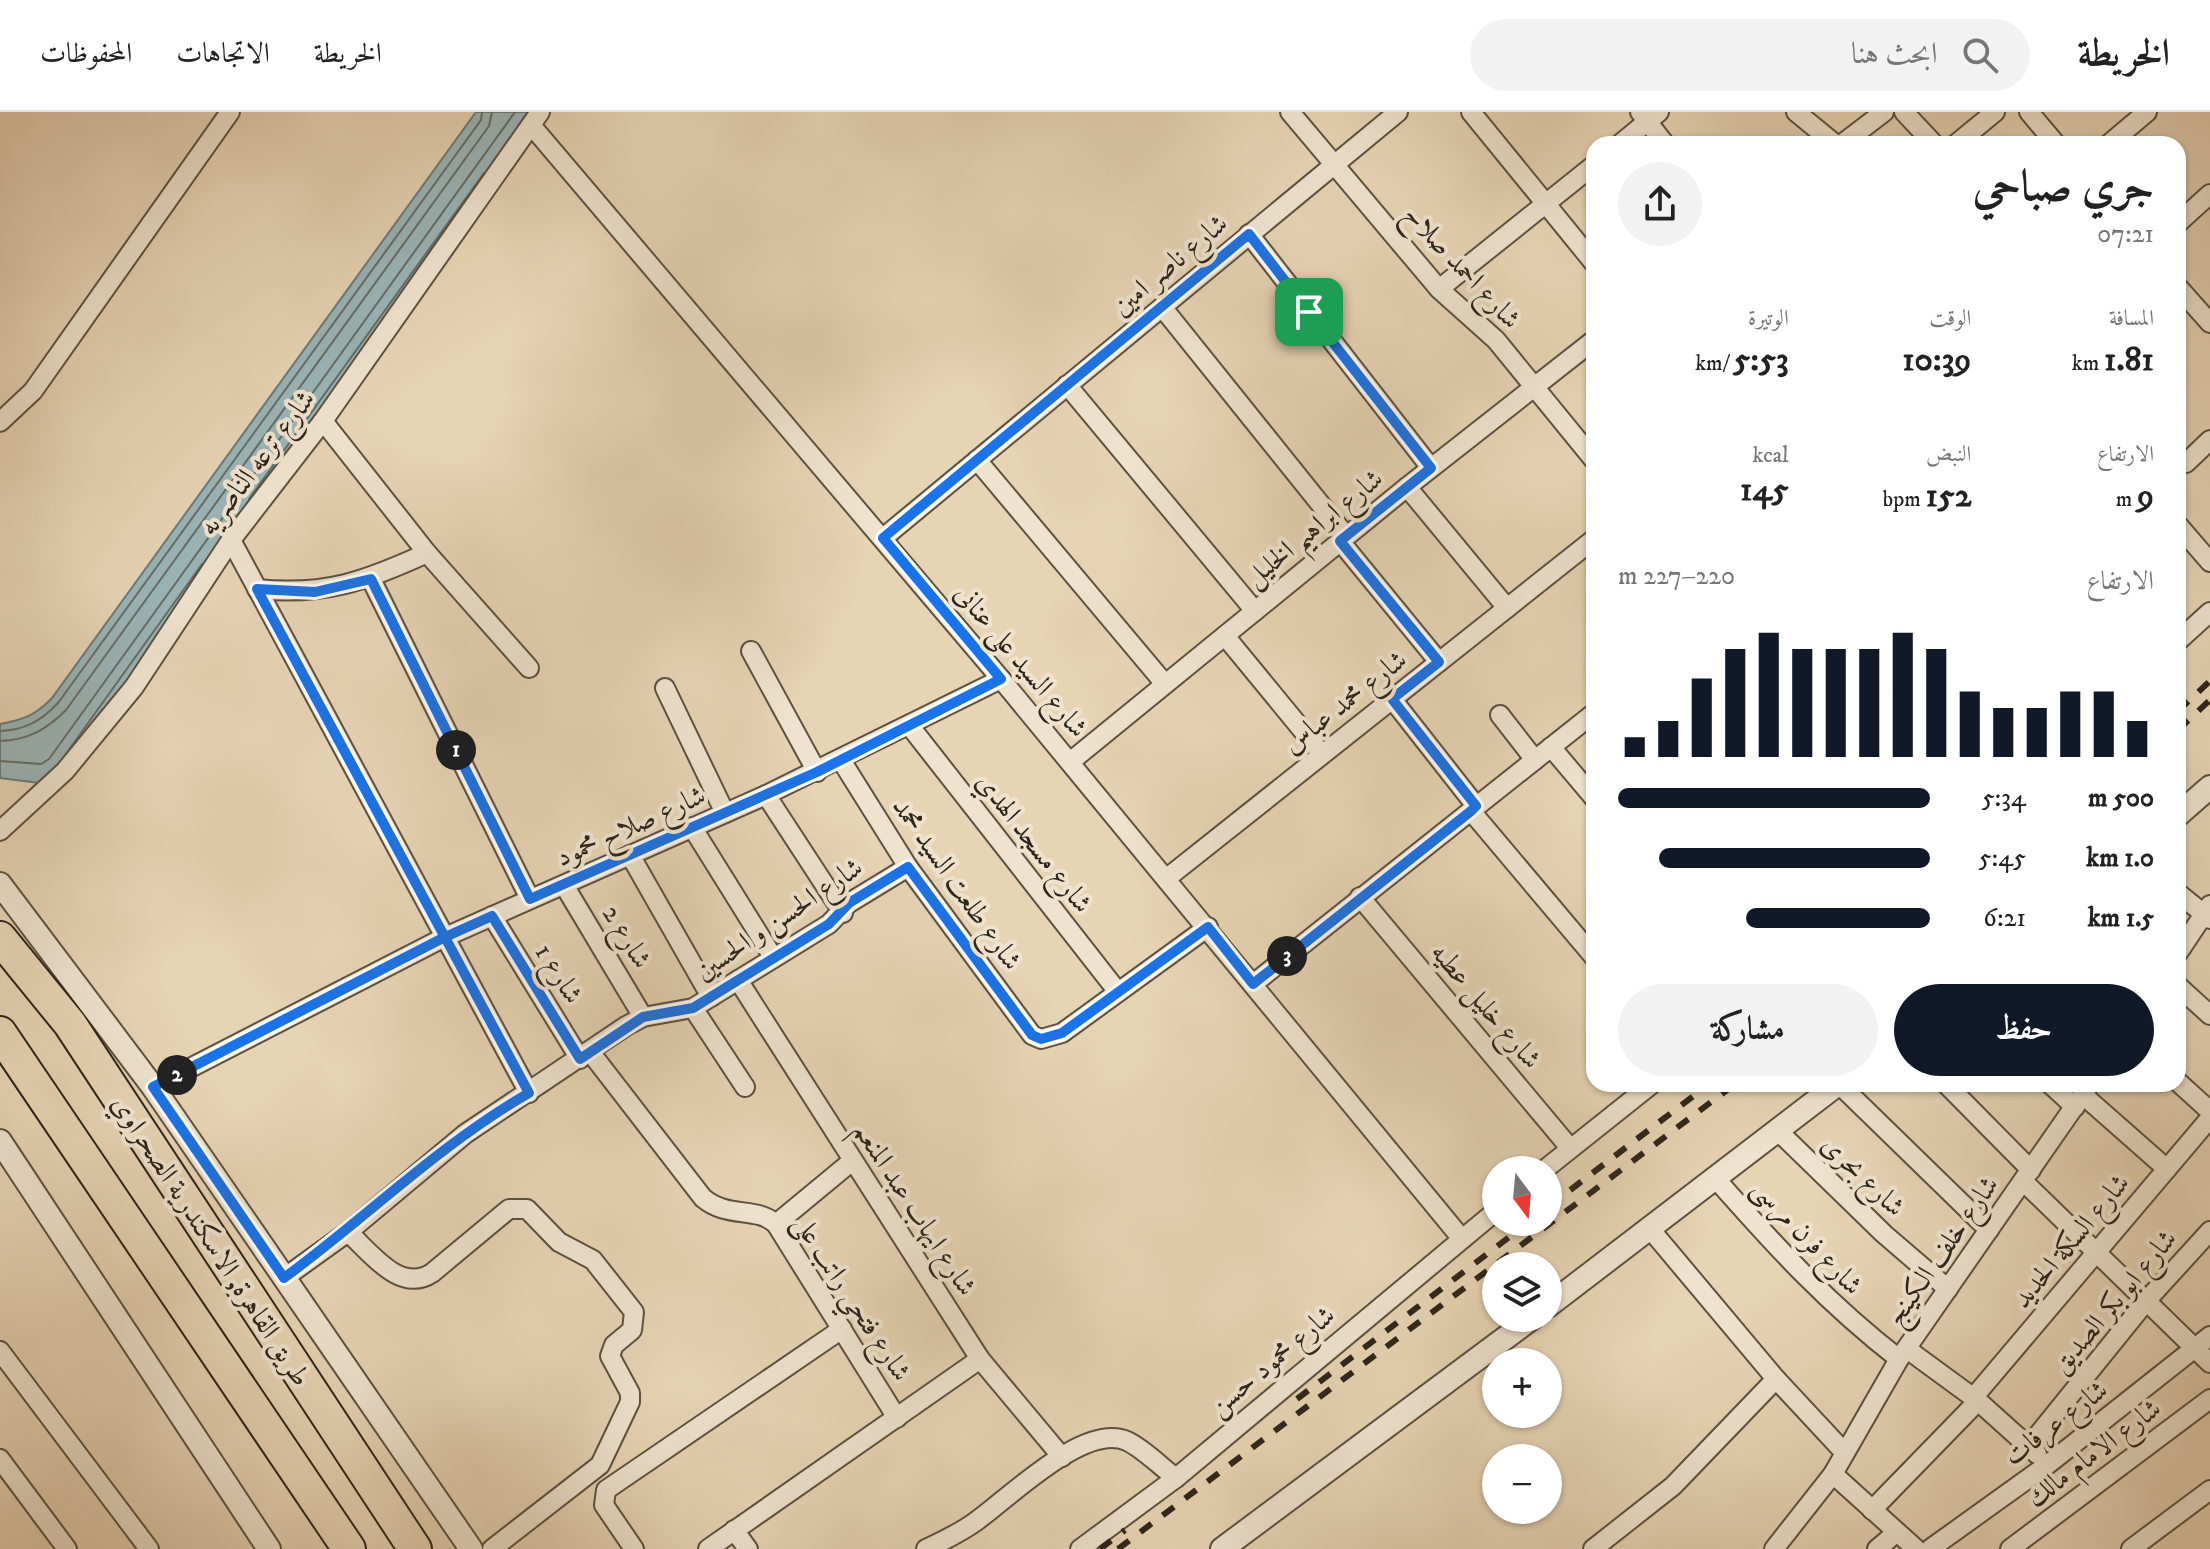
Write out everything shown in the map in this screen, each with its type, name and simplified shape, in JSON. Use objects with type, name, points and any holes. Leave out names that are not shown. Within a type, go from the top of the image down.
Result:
[{"type":"highway","name":"طريق القاهرة, الاسكندرية الصحراوي","points":[[0,938],[70,1024],[415,1549]]},
{"type":"highway","name":"طريق القاهرة, الاسكندرية الصحراوي","points":[[0,1033],[349,1549]]},
{"type":"street","points":[[0,422],[33,391],[230,112]]},
{"type":"street","name":"شارع احمد صلاح","points":[[1290,112],[1439,289],[1496,340],[1586,450]]},
{"type":"street","points":[[1471,112],[1586,253]]},
{"type":"street","points":[[1796,112],[1825,136]]},
{"type":"street","points":[[1852,136],[1884,112]]},
{"type":"street","points":[[1904,112],[1926,136]]},
{"type":"street","points":[[1966,136],[1995,112]]},
{"type":"street","points":[[2029,112],[2049,136]]},
{"type":"street","points":[[2118,136],[2142,114]]},
{"type":"street","name":"شارع ناصر امين","points":[[883,538],[1335,164],[1389,115]]},
{"type":"street","points":[[1628,136],[1649,115],[1661,136]]},
{"type":"street","name":"شارع ترعه الناصريه","points":[[0,831],[65,771],[112,716],[231,540],[323,421],[536,118]]},
{"type":"street","name":"شارع السيد على عنانى","points":[[536,118],[1208,927],[1462,1239]]},
{"type":"street","points":[[1439,289],[1586,172]]},
{"type":"street","points":[[2186,216],[2210,194]]},
{"type":"street","points":[[1249,234],[1431,468]]},
{"type":"street","points":[[2186,295],[2207,315]]},
{"type":"street","points":[[1162,307],[1439,662]]},
{"type":"street","name":"شارع ابراهيم الخليل","points":[[1070,762],[1407,487],[1586,346]]},
{"type":"street","points":[[1067,385],[1255,611]]},
{"type":"street","points":[[323,421],[427,553],[529,668]]},
{"type":"street","points":[[2186,463],[2210,440]]},
{"type":"street","points":[[977,460],[1165,684]]},
{"type":"street","points":[[1407,487],[1507,608]]},
{"type":"street","points":[[2186,534],[2210,562]]},
{"type":"street","points":[[231,540],[529,1093]]},
{"type":"street","name":"شارع محمد عباس","points":[[1167,878],[1586,545]]},
{"type":"street","points":[[257,589],[315,592],[371,579],[427,553]]},
{"type":"street","points":[[371,579],[530,899]]},
{"type":"street","points":[[2186,634],[2210,612]]},
{"type":"street","points":[[1225,636],[1322,754]]},
{"type":"street","points":[[751,651],[817,772]]},
{"type":"street","name":"شارع صلاح محمود","points":[[153,1087],[443,938],[817,772],[1001,679]]},
{"type":"street","points":[[665,688],[725,813]]},
{"type":"street","points":[[1392,699],[1474,808],[1586,947]]},
{"type":"street","points":[[1500,715],[1535,760]]},
{"type":"street","points":[[1253,984],[1586,719]]},
{"type":"street","name":"شارع مسجد الهدي","points":[[909,725],[1118,992]]},
{"type":"street","points":[[1551,747],[1586,789]]},
{"type":"street","name":"شارع طلعت السيد محمد","points":[[841,760],[908,867],[1032,1035],[1041,1039],[1052,1038],[1118,992]]},
{"type":"street","points":[[2186,808],[2210,787]]},
{"type":"street","points":[[766,795],[843,913]]},
{"type":"street","points":[[692,827],[773,957]]},
{"type":"street","points":[[630,855],[711,997]]},
{"type":"street","name":"شارع الحسن و الحسين","points":[[284,1278],[348,1232],[465,1134],[643,1017],[693,1008],[843,913],[849,903],[908,867]]},
{"type":"street","points":[[0,884],[153,1087],[471,1549]]},
{"type":"street","name":"شارع 2","points":[[564,885],[643,1017]]},
{"type":"street","name":"شارع خليل عطيه","points":[[1360,897],[1570,1148]]},
{"type":"street","points":[[2186,898],[2208,912],[2186,942]]},
{"type":"street","name":"شارع 1","points":[[492,916],[586,1056]]},
{"type":"street","points":[[1118,992],[1208,927]]},
{"type":"street","name":"شارع ايهاب عبد المنعم","points":[[738,980],[851,1162],[980,1359],[1062,1457]]},
{"type":"street","points":[[2186,993],[2210,1015]]},
{"type":"street","points":[[693,1008],[745,1087]]},
{"type":"street","name":"شارع فتحي راتب على","points":[[586,1056],[703,1198],[726,1212],[760,1215],[776,1224],[897,1418]]},
{"type":"street","points":[[2186,1089],[2210,1111]]},
{"type":"street","points":[[1561,1156],[1642,1092]]},
{"type":"street","points":[[1562,1296],[1828,1092]]},
{"type":"street","points":[[1846,1092],[1989,1230]]},
{"type":"street","points":[[1953,1092],[2097,1251],[2147,1300],[2206,1349]]},
{"type":"street","points":[[2082,1095],[2167,1169]]},
{"type":"street","name":"شارع خلف الكينج","points":[[1774,1549],[1833,1474],[1903,1354],[2082,1095]]},
{"type":"street","name":"شارع السكة الحديد","points":[[1872,1510],[1976,1399],[2210,1118]]},
{"type":"street","name":"شارع بحرى","points":[[1778,1131],[1884,1234],[1948,1289]]},
{"type":"street","points":[[0,1141],[269,1549]]},
{"type":"street","points":[[776,1224],[851,1162]]},
{"type":"street","name":"شارع فرن مرسى","points":[[1716,1179],[1791,1266],[1852,1322],[1976,1399],[2047,1465]]},
{"type":"street","points":[[348,1232],[396,1275],[418,1280],[432,1273],[509,1209],[521,1207],[531,1212],[559,1242],[600,1265],[634,1312],[632,1330],[614,1345],[610,1356],[630,1393],[630,1402],[600,1465],[492,1549]]},
{"type":"street","name":"شارع محمود حسن","points":[[1080,1549],[1176,1478],[1482,1223]]},
{"type":"street","points":[[1651,1230],[1776,1379],[1844,1452]]},
{"type":"street","name":"شارع ابو بكر الصديق","points":[[2029,1446],[2147,1300],[2210,1231]]},
{"type":"street","points":[[634,1549],[604,1505],[606,1490],[842,1329]]},
{"type":"street","points":[[1226,1548],[1513,1332]]},
{"type":"street","name":"شارع عرفات","points":[[1930,1549],[2206,1349]]},
{"type":"street","points":[[0,1351],[149,1549]]},
{"type":"street","points":[[708,1549],[980,1359]]},
{"type":"street","points":[[1593,1549],[1673,1486],[1776,1379]]},
{"type":"street","name":"شارع الامام مالك","points":[[2010,1549],[2210,1399]]},
{"type":"street","points":[[926,1549],[972,1524],[1087,1442],[1127,1441],[1176,1478]]},
{"type":"street","points":[[0,1459],[67,1549]]},
{"type":"street","points":[[1833,1474],[1916,1549]]},
{"type":"street","points":[[2131,1549],[2210,1490]]},
{"type":"street","points":[[734,1530],[748,1549]]},
{"type":"street","points":[[1877,1549],[1897,1532]]},
{"type":"water","points":[[476,112],[537,112],[62,772],[47,784],[0,778],[0,724],[29,716],[52,698]]},
{"type":"railway","points":[[2186,704],[2210,681]]},
{"type":"railway","points":[[2186,722],[2210,700]]},
{"type":"railway","points":[[1562,1196],[1699,1092]]},
{"type":"railway","points":[[1118,1549],[1724,1092]]},
{"type":"railway","points":[[1297,1399],[1511,1236]]},
{"type":"railway","points":[[1100,1549],[1125,1530]]},
{"type":"route","points":[[1309,312],[1249,234],[883,538],[1001,679],[817,772],[530,899],[371,579],[315,592],[257,589],[443,938],[529,1093],[465,1134],[348,1232],[284,1278],[153,1087],[443,938],[492,916],[580,1059],[643,1017],[669,1015],[693,1008],[829,924],[843,913],[849,903],[908,867],[1032,1035],[1041,1039],[1052,1038],[1208,927],[1253,984],[1471,811],[1476,806],[1392,699],[1439,662],[1340,541],[1431,468],[1309,312]]}]
